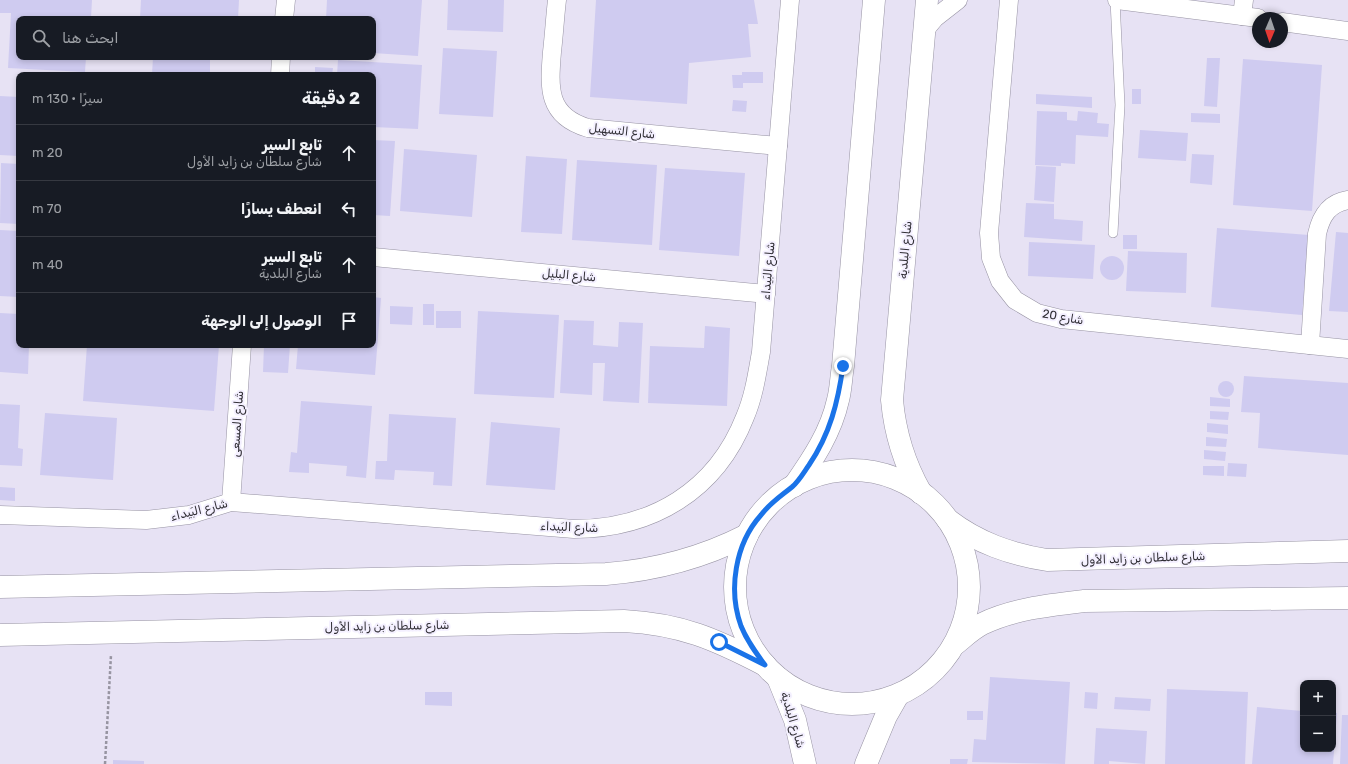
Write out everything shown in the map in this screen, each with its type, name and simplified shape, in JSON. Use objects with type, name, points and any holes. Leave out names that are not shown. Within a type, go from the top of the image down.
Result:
[{"type":"main road","points":[[794,486],[810,463],[827,433],[838,400],[843,366],[874,0]]},
{"type":"main road","name":"شارع البلدية","points":[[922,494],[909,472],[900,449],[894,424],[892,400],[927,0]]},
{"type":"main road","points":[[859,471],[881,474],[903,482],[922,494],[936,506],[948,520],[959,539],[964,553],[969,581],[968,603],[963,624],[954,645],[930,674],[915,686],[898,695],[878,701],[857,704],[836,703],[815,698],[795,690],[771,672],[751,647],[741,626],[736,603],[735,580],[739,556],[747,534],[775,499],[794,486],[814,477],[836,472],[859,471]]},
{"type":"main road","name":"شارع سلطان بن زايد الأول","points":[[948,520],[970,535],[994,547],[1020,556],[1047,560],[1348,551]]},
{"type":"main road","points":[[0,587],[606,574],[655,569],[679,563],[708,553],[747,534]]},
{"type":"main road","points":[[954,645],[981,625],[988,622],[1031,609],[1084,601],[1348,598]]},
{"type":"main road","name":"شارع سلطان بن زايد الأول","points":[[0,635],[600,620],[673,626],[719,642],[771,672]]},
{"type":"main road","name":"شارع البلدية","points":[[771,672],[795,720],[805,764]]},
{"type":"main road","points":[[866,764],[881,727],[898,695]]},
{"type":"street","points":[[284,16],[286,0]]},
{"type":"street","name":"شارع التسهيل","points":[[557,0],[550,86],[556,106],[570,120],[588,128],[778,146]]},
{"type":"street","name":"شارع البَيداء","points":[[0,515],[146,520],[189,515],[231,502],[574,529],[596,529],[639,520],[659,512],[696,488],[712,473],[725,456],[736,437],[746,416],[757,374],[766,294],[790,0]]},
{"type":"street","points":[[925,30],[935,18],[958,0]]},
{"type":"street","name":"شارع 20","points":[[1009,0],[989,233],[991,258],[1000,281],[1015,300],[1037,313],[1061,319],[1348,349]]},
{"type":"street","points":[[1116,0],[1248,12]]},
{"type":"street","points":[[1288,23],[1348,31]]},
{"type":"street","points":[[280,72],[281,60]]},
{"type":"street","points":[[1310,345],[1317,234],[1320,221],[1332,206],[1348,200]]},
{"type":"street","name":"شارع البليل","points":[[376,256],[766,294]]},
{"type":"street","name":"شارع المسعى","points":[[231,502],[242,348]]},
{"type":"lane","points":[[1113,233],[1120,105],[1116,0]]},
{"type":"path","points":[[105,764],[112,632]]},
{"type":"building","points":[[0,0],[92,0],[91,16],[16,16],[16,60],[86,60],[85,72],[8,68],[11,13],[0,13]]},
{"type":"building","points":[[141,0],[239,0],[238,16],[140,16]]},
{"type":"building","points":[[327,0],[422,0],[418,56],[376,53],[376,16],[326,16]]},
{"type":"building","points":[[448,0],[504,0],[503,32],[447,30]]},
{"type":"building","points":[[596,0],[754,0],[758,24],[748,24],[751,57],[689,63],[687,104],[590,97]]},
{"type":"building","points":[[443,48],[497,51],[493,117],[439,114]]},
{"type":"building","points":[[1207,58],[1220,58],[1217,107],[1204,106]]},
{"type":"building","points":[[1243,59],[1322,65],[1312,211],[1233,205]]},
{"type":"building","points":[[153,60],[210,60],[210,72],[152,72]]},
{"type":"building","points":[[338,60],[422,65],[418,129],[376,127],[376,72],[337,72]]},
{"type":"building","points":[[315,67],[333,68],[332,72],[315,72]]},
{"type":"building","points":[[742,72],[763,72],[763,83],[743,83],[743,88],[733,88],[732,75],[742,75]]},
{"type":"building","points":[[1132,89],[1141,89],[1141,104],[1132,104]]},
{"type":"building","points":[[1036,94],[1092,97],[1092,108],[1036,104]]},
{"type":"building","points":[[0,96],[16,97],[16,156],[0,155]]},
{"type":"building","points":[[733,100],[747,101],[746,112],[732,111]]},
{"type":"building","points":[[1037,111],[1067,112],[1067,120],[1077,121],[1078,111],[1098,113],[1097,123],[1109,124],[1108,137],[1076,135],[1075,164],[1061,163],[1061,166],[1035,165]]},
{"type":"building","points":[[1191,113],[1220,114],[1220,123],[1191,122]]},
{"type":"building","points":[[1140,130],[1188,133],[1186,161],[1138,158]]},
{"type":"building","points":[[376,140],[395,141],[390,216],[376,215]]},
{"type":"building","points":[[404,149],[477,155],[472,217],[400,211]]},
{"type":"building","points":[[1192,154],[1214,155],[1212,185],[1190,183]]},
{"type":"building","points":[[526,156],[567,159],[562,234],[521,232]]},
{"type":"building","points":[[577,160],[657,165],[652,245],[572,240]]},
{"type":"building","points":[[1,163],[16,164],[16,224],[0,223]]},
{"type":"building","points":[[1036,166],[1056,167],[1054,202],[1034,200]]},
{"type":"building","points":[[665,168],[745,173],[739,256],[659,250]]},
{"type":"building","points":[[1026,203],[1054,204],[1054,219],[1083,221],[1082,241],[1024,237]]},
{"type":"building","points":[[1217,228],[1309,235],[1302,315],[1211,307]]},
{"type":"building","points":[[0,230],[16,231],[16,297],[0,296]]},
{"type":"building","points":[[1336,232],[1348,233],[1348,312],[1329,311]]},
{"type":"building","points":[[1123,235],[1137,235],[1137,249],[1123,249]]},
{"type":"building","points":[[1029,242],[1095,245],[1093,279],[1028,276]]},
{"type":"building","points":[[1128,251],[1187,253],[1186,293],[1126,291]]},
{"type":"building","points":[[1112,256],[1121,259],[1124,268],[1121,277],[1112,280],[1103,277],[1100,268],[1103,259]]},
{"type":"building","points":[[376,297],[381,298],[375,375],[296,369],[298,348],[376,348]]},
{"type":"building","points":[[423,304],[434,304],[434,325],[423,325]]},
{"type":"building","points":[[390,306],[413,307],[412,325],[390,324]]},
{"type":"building","points":[[436,311],[461,311],[461,328],[436,328]]},
{"type":"building","points":[[478,311],[559,315],[554,398],[474,394]]},
{"type":"building","points":[[0,313],[16,314],[16,348],[29,348],[28,374],[0,372]]},
{"type":"building","points":[[564,320],[594,321],[593,345],[618,347],[619,322],[643,323],[639,403],[603,401],[605,363],[593,363],[592,395],[560,393]]},
{"type":"building","points":[[705,326],[730,328],[727,406],[648,403],[650,346],[704,348]]},
{"type":"building","points":[[87,348],[219,348],[214,411],[83,401]]},
{"type":"building","points":[[264,348],[290,348],[288,373],[263,372]]},
{"type":"building","points":[[1244,376],[1348,383],[1348,455],[1258,448],[1260,413],[1241,412]]},
{"type":"building","points":[[1226,381],[1232,383],[1234,389],[1232,395],[1226,397],[1220,395],[1218,389],[1220,383]]},
{"type":"building","points":[[1210,397],[1230,399],[1230,407],[1210,406]]},
{"type":"building","points":[[301,401],[372,406],[366,478],[346,476],[347,466],[309,463],[309,473],[289,472],[291,452],[297,453]]},
{"type":"building","points":[[0,404],[20,405],[18,448],[23,449],[22,466],[0,465]]},
{"type":"building","points":[[1210,411],[1229,412],[1228,420],[1210,419]]},
{"type":"building","points":[[45,413],[117,418],[113,480],[40,475]]},
{"type":"building","points":[[389,414],[456,418],[452,486],[433,485],[434,472],[395,470],[394,480],[375,479],[376,461],[387,461]]},
{"type":"building","points":[[491,422],[560,428],[555,490],[486,485]]},
{"type":"building","points":[[1207,423],[1228,425],[1228,434],[1207,432]]},
{"type":"building","points":[[1206,437],[1227,439],[1226,447],[1206,446]]},
{"type":"building","points":[[1204,450],[1226,452],[1225,461],[1204,459]]},
{"type":"building","points":[[1228,463],[1247,464],[1246,477],[1227,476]]},
{"type":"building","points":[[1203,466],[1224,466],[1224,476],[1203,475]]},
{"type":"building","points":[[0,487],[15,488],[15,501],[0,500]]},
{"type":"building","points":[[990,677],[1070,682],[1065,764],[972,762],[974,739],[986,740]]},
{"type":"building","points":[[1167,689],[1248,692],[1245,764],[1165,764]]},
{"type":"building","points":[[425,692],[452,692],[452,706],[425,705]]},
{"type":"building","points":[[1085,692],[1098,693],[1097,709],[1084,708]]},
{"type":"building","points":[[1115,697],[1151,699],[1150,711],[1114,709]]},
{"type":"building","points":[[1257,707],[1300,711],[1300,752],[1334,752],[1333,764],[1252,764]]},
{"type":"building","points":[[967,711],[983,711],[983,720],[967,720]]},
{"type":"building","points":[[1342,715],[1348,715],[1348,764],[1340,764]]},
{"type":"building","points":[[1096,728],[1147,731],[1145,764],[1109,761],[1109,764],[1094,764]]},
{"type":"building","points":[[950,759],[968,759],[967,764],[950,764]]},
{"type":"building","points":[[113,760],[144,761],[144,764],[113,764]]},
{"type":"route","points":[[719,642],[765,665],[751,647],[741,626],[736,603],[735,580],[739,556],[747,534],[775,499],[794,486],[810,463],[827,433],[838,400],[843,366]]}]
